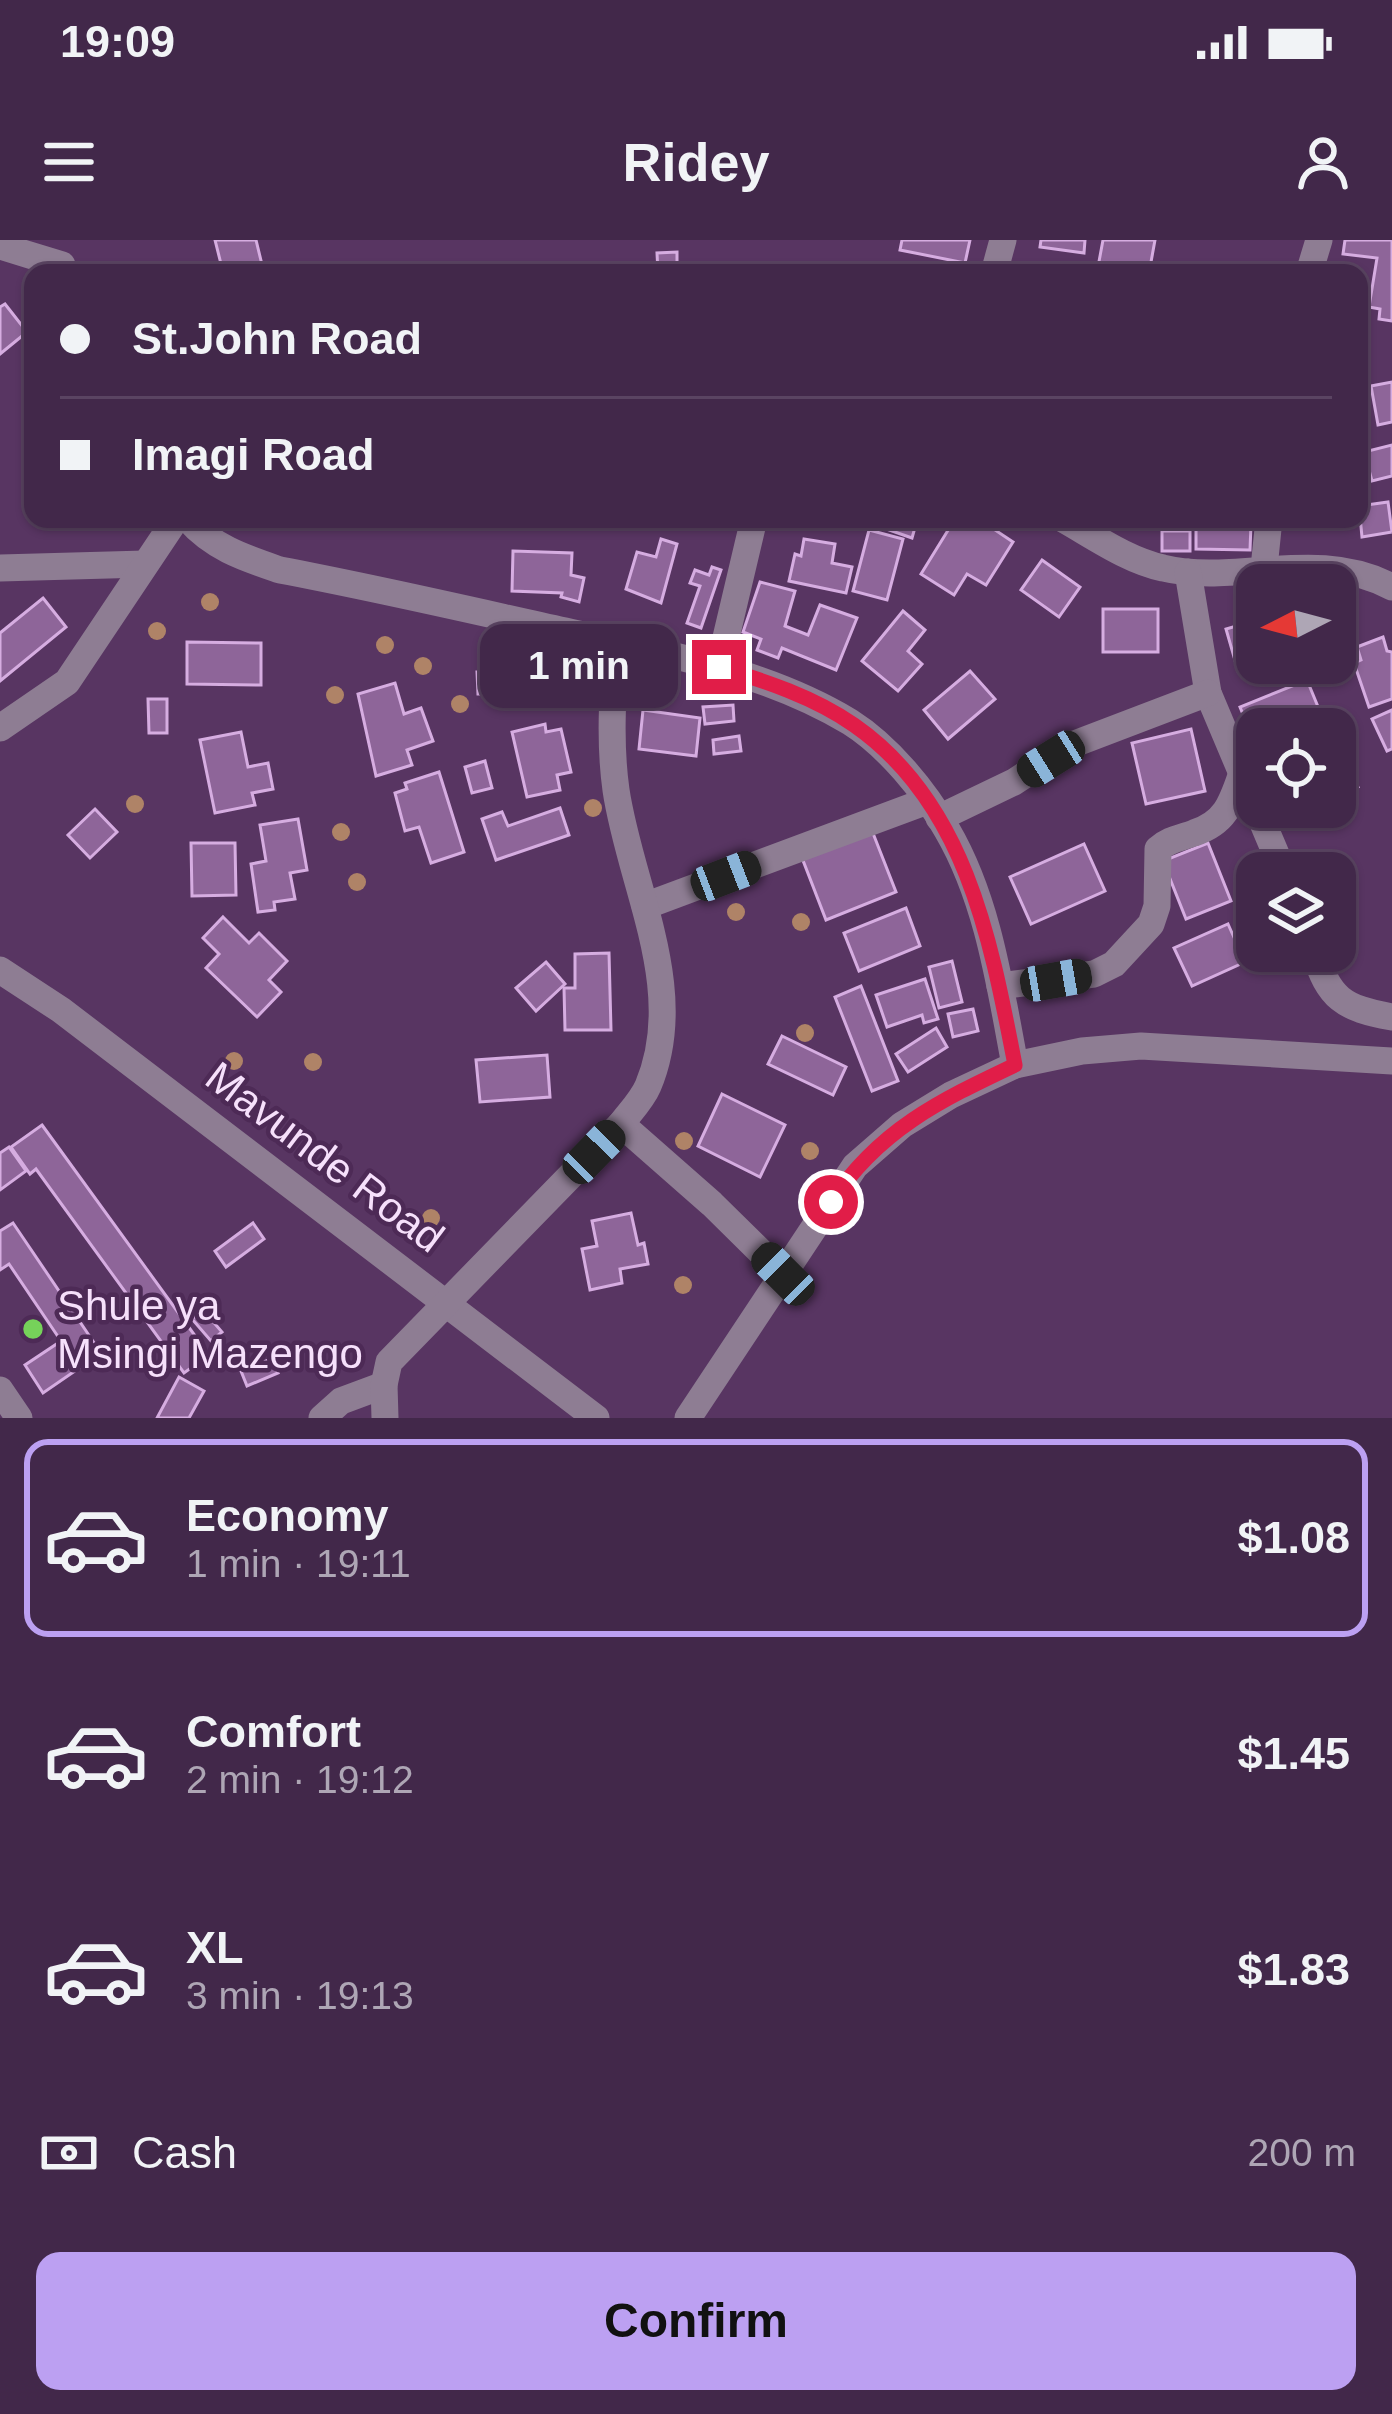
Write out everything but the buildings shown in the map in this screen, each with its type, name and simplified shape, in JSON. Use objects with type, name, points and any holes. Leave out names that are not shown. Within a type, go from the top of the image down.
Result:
[{"type":"street","points":[[0,246],[61,259]]},
{"type":"street","points":[[0,728],[67,682],[170,528]]},
{"type":"street","points":[[196,528],[204,538],[240,556],[280,570],[719,667],[810,700],[855,725],[890,757],[933,809],[965,865],[1000,986],[1015,1065]]},
{"type":"street","points":[[719,667],[752,528]]},
{"type":"street","points":[[1079,528],[1136,559],[1188,572],[1236,569]]},
{"type":"street","points":[[1264,564],[1268,528]]},
{"type":"street","points":[[0,568],[146,564]]},
{"type":"street","points":[[1188,572],[1208,693],[1236,759]]},
{"type":"street","points":[[1356,574],[1392,587]]},
{"type":"street","points":[[385,1418],[388,1362],[621,1124],[647,1090],[661,1042],[659,969],[616,791],[611,724],[616,643]]},
{"type":"street","points":[[645,907],[1015,782],[1069,746],[1208,693]]},
{"type":"street","points":[[1000,986],[1094,974],[1114,964],[1151,924],[1157,906],[1158,849],[1166,841],[1219,822],[1236,788]]},
{"type":"street","name":"Mavunde Road","points":[[0,970],[62,1010],[596,1418]]},
{"type":"street","points":[[1321,972],[1344,1005],[1392,1017]]},
{"type":"street","points":[[688,1418],[855,1166],[902,1125],[951,1095],[1015,1065],[1141,1046],[1392,1061]]},
{"type":"street","points":[[621,1124],[679,1172],[783,1274]]},
{"type":"street","points":[[322,1418],[341,1401],[384,1385]]},
{"type":"street","points":[[0,1390],[19,1418]]},
{"type":"place","name":"Shule ya Msingi Mazengo","points":[[33,1329]]},
{"type":"route","points":[[719,667],[810,700],[855,725],[921,792],[965,865],[1000,986],[1015,1065],[902,1125],[855,1166],[831,1202]]}]
